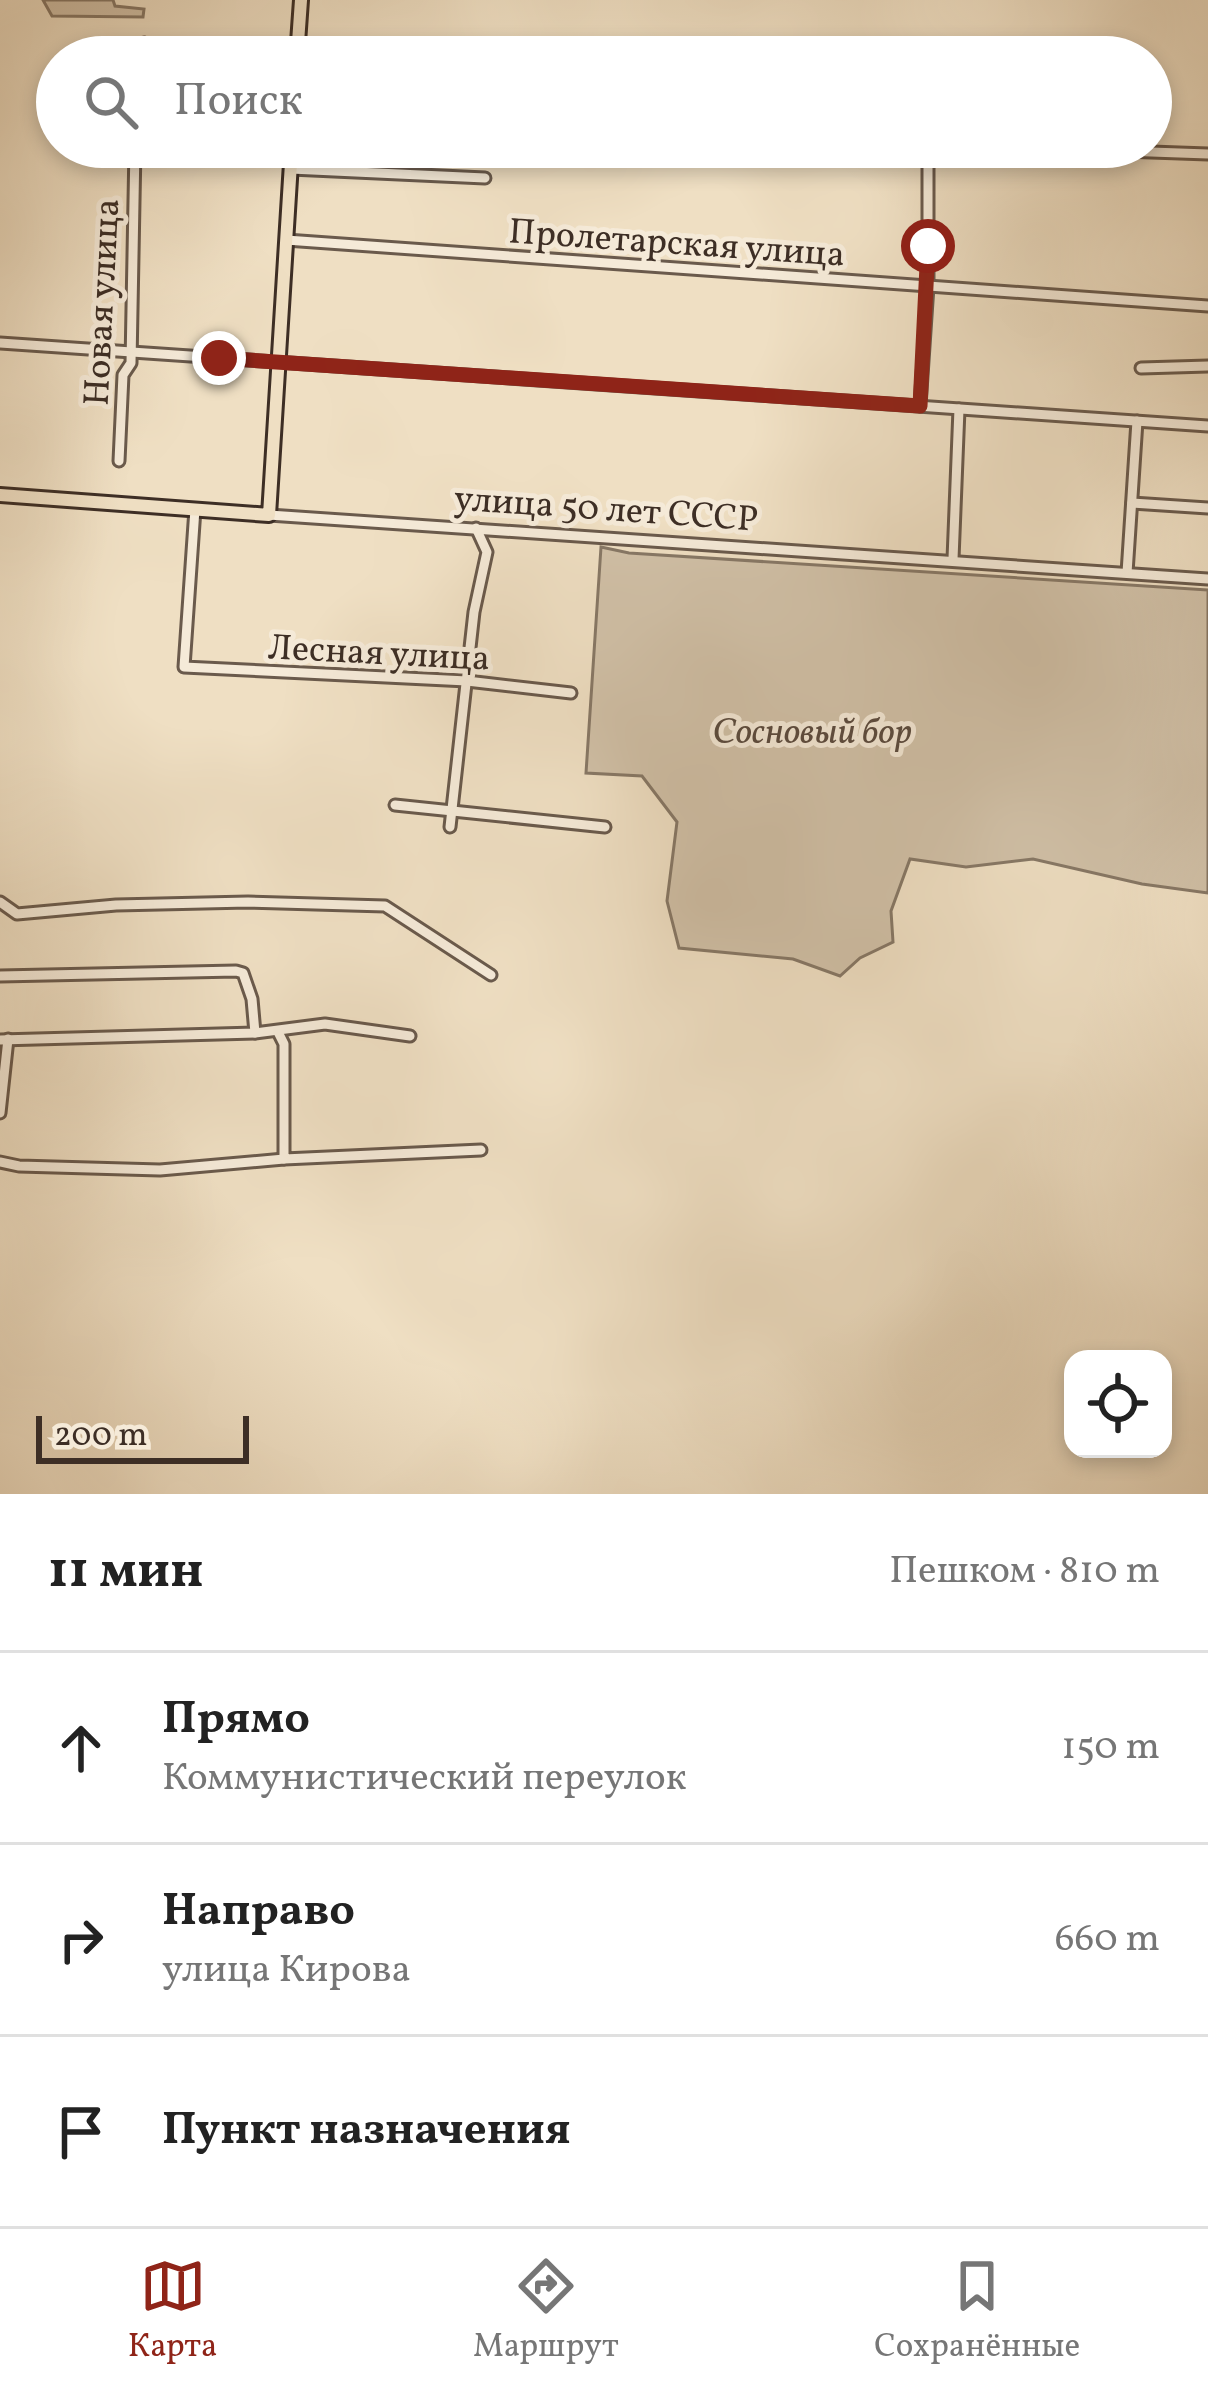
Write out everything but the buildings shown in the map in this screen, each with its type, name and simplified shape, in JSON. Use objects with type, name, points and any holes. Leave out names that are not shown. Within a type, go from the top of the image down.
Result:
[{"type":"main road","points":[[298,36],[301,0]]},
{"type":"main road","points":[[269,515],[291,169]]},
{"type":"main road","name":"улица 50 лет СССР","points":[[0,495],[269,515]]},
{"type":"street","points":[[1172,153],[1208,154]]},
{"type":"street","name":"Новая улица","points":[[119,460],[123,375],[131,363],[135,168]]},
{"type":"street","points":[[920,406],[928,286],[928,168]]},
{"type":"street","points":[[291,169],[485,178]]},
{"type":"street","name":"Пролетарская улица","points":[[286,240],[1208,306]]},
{"type":"street","points":[[0,343],[1208,426]]},
{"type":"street","points":[[1141,368],[1208,366]]},
{"type":"street","points":[[952,559],[959,409]]},
{"type":"street","points":[[1127,573],[1137,421]]},
{"type":"street","points":[[1132,502],[1208,508]]},
{"type":"street","name":"Лесная улица","points":[[195,509],[184,667],[467,681],[571,693]]},
{"type":"street","name":"улица 50 лет СССР","points":[[269,515],[1208,579]]},
{"type":"street","points":[[450,827],[474,612],[487,552],[476,529]]},
{"type":"street","points":[[395,805],[605,827]]},
{"type":"street","points":[[0,902],[17,914],[116,905],[248,902],[385,906],[491,975]]},
{"type":"street","points":[[0,976],[236,971],[248,984],[255,1033]]},
{"type":"street","points":[[0,1024],[4,1040],[0,1113]]},
{"type":"street","points":[[4,1040],[278,1032],[325,1024],[410,1036]]},
{"type":"street","points":[[278,1032],[284,1044],[284,1159]]},
{"type":"street","points":[[0,1162],[160,1169],[481,1150]]},
{"type":"green space","points":[[43,0],[113,0],[115,6],[144,9],[143,17],[52,16]]},
{"type":"green space","name":"Сосновый бор","points":[[601,547],[629,553],[1208,590],[1208,893],[1142,884],[1033,859],[966,867],[910,859],[891,911],[893,942],[860,958],[840,976],[793,959],[679,948],[667,901],[677,822],[642,776],[586,773]]},
{"type":"route","points":[[219,358],[920,406],[928,246]]}]
